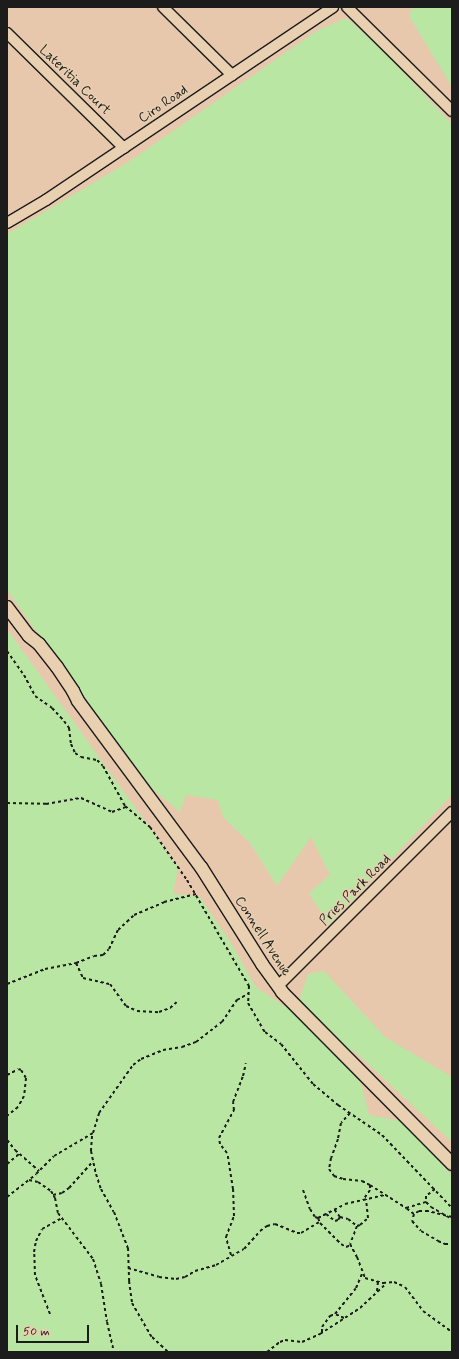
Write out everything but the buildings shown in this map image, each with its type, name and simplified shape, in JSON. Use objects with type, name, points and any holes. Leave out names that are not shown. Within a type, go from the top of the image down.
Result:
[{"type":"street","points":[[163,7],[232,75]]},
{"type":"street","name":"Ciro Road","points":[[7,223],[46,200],[333,7]]},
{"type":"street","points":[[347,7],[451,107]]},
{"type":"street","name":"Lateritia Court","points":[[7,33],[124,148]]},
{"type":"street","name":"Connell Avenue","points":[[7,607],[29,636],[32,645],[48,667],[70,695],[78,701],[201,867],[278,986],[314,1026],[452,1164]]},
{"type":"street","name":"Pries Park Road","points":[[278,986],[452,812]]},
{"type":"path","points":[[7,651],[24,675],[35,696],[52,708],[69,728],[71,744],[75,752],[81,757],[97,760],[126,807],[150,827],[196,894],[249,986],[248,1003],[265,1032],[281,1044],[313,1084],[350,1114],[382,1135],[452,1208]]},
{"type":"path","points":[[7,804],[46,804],[81,798],[112,812],[126,807]]},
{"type":"path","points":[[7,984],[45,969],[76,963],[107,952],[118,930],[141,911],[164,902],[196,894]]},
{"type":"path","points":[[76,963],[82,978],[110,984],[126,1006],[137,1011],[159,1012],[170,1008],[177,1002]]},
{"type":"path","points":[[168,1352],[152,1337],[136,1312],[130,1294],[128,1248],[114,1212],[101,1190],[90,1143],[92,1135],[96,1129],[99,1114],[133,1065],[141,1059],[163,1050],[196,1042],[222,1022],[237,1000],[248,994]]},
{"type":"path","points":[[7,1058],[7,1069]]},
{"type":"path","points":[[231,1255],[226,1237],[234,1216],[233,1189],[227,1153],[220,1144],[219,1138],[234,1110],[233,1102],[244,1076],[246,1063]]},
{"type":"path","points":[[7,1075],[19,1069],[26,1078],[24,1096],[18,1107],[7,1116]]},
{"type":"path","points":[[350,1114],[341,1123],[329,1169],[334,1176],[343,1179],[362,1181],[370,1185],[414,1214]]},
{"type":"path","points":[[7,1197],[64,1149],[92,1135]]},
{"type":"path","points":[[7,1140],[19,1154],[39,1171]]},
{"type":"path","points":[[7,1164],[19,1154]]},
{"type":"path","points":[[53,1195],[62,1193],[69,1188],[93,1161]]},
{"type":"path","points":[[29,1180],[38,1182],[53,1195],[58,1213],[93,1259],[97,1268],[114,1352]]},
{"type":"path","points":[[363,1200],[370,1190],[370,1185]]},
{"type":"path","points":[[435,1189],[426,1196],[426,1202],[431,1207],[446,1216]]},
{"type":"path","points":[[303,1190],[310,1209],[315,1217],[318,1218],[341,1244],[346,1246],[351,1245]]},
{"type":"path","points":[[318,1218],[345,1204],[384,1195]]},
{"type":"path","points":[[366,1199],[368,1218],[360,1226],[357,1226],[351,1245],[357,1257],[362,1274],[365,1278],[378,1282],[394,1282],[405,1287],[420,1308],[452,1332]]},
{"type":"path","points":[[406,1208],[426,1202]]},
{"type":"path","points":[[334,1210],[340,1217],[348,1219],[357,1226]]},
{"type":"path","points":[[452,1218],[428,1211],[419,1211],[414,1214],[412,1221],[415,1226],[438,1241],[452,1244]]},
{"type":"path","points":[[326,1214],[335,1221],[340,1217]]},
{"type":"path","points":[[50,1314],[35,1275],[34,1252],[36,1241],[42,1230],[62,1218]]},
{"type":"path","points":[[128,1268],[159,1277],[176,1279],[216,1265],[231,1255],[244,1249],[260,1231],[267,1226],[275,1224],[296,1233],[301,1233],[320,1222]]},
{"type":"path","points":[[322,1332],[322,1327],[330,1316],[336,1314],[356,1288],[362,1274]]},
{"type":"path","points":[[377,1291],[378,1282]]},
{"type":"path","points":[[267,1352],[285,1340],[302,1342],[322,1332],[360,1308],[387,1283]]},
{"type":"path","points":[[336,1314],[344,1318]]},
{"type":"path","points":[[175,1352],[187,1352]]},
{"type":"green space","points":[[413,7],[452,7],[452,87],[409,16]]},
{"type":"green space","points":[[347,18],[383,51],[452,124],[452,795],[329,925],[309,893],[330,875],[311,837],[277,886],[250,843],[223,817],[218,800],[186,795],[180,812],[141,779],[7,590],[7,234],[127,163],[318,30]]},
{"type":"green space","points":[[7,629],[178,867],[173,894],[199,896],[229,940],[256,987],[295,1013],[308,974],[324,971],[385,1037],[452,1077],[452,1142],[352,1049],[369,1115],[402,1121],[452,1175],[452,1352],[7,1352]]}]
